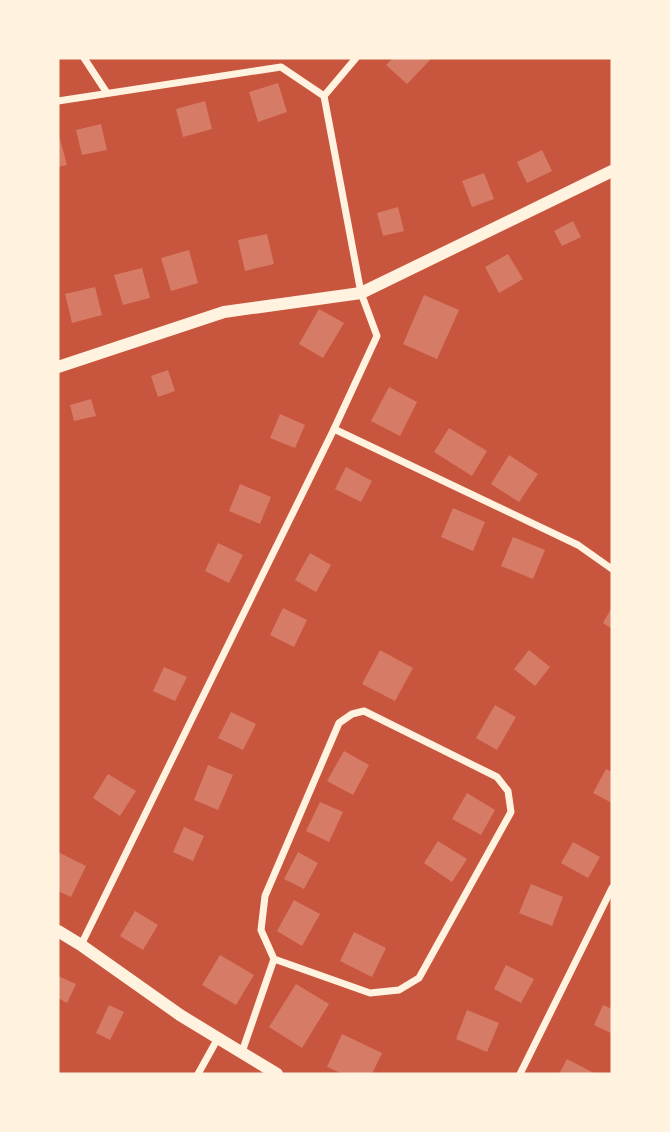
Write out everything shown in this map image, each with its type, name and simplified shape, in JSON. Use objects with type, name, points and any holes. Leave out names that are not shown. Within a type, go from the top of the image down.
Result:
[{"type":"street","points":[[84,58],[107,93]]},
{"type":"street","points":[[324,96],[356,58]]},
{"type":"street","points":[[58,101],[281,67],[324,96],[362,293],[377,336],[82,944]]},
{"type":"street","points":[[58,368],[224,312],[362,293],[612,171]]},
{"type":"street","points":[[334,429],[578,545],[612,569]]},
{"type":"street","points":[[242,1052],[274,959],[261,930],[265,896],[339,723],[352,714],[364,711],[497,777],[508,791],[511,812],[419,978],[399,990],[370,993],[274,959]]},
{"type":"street","points":[[520,1074],[612,888]]},
{"type":"street","points":[[58,931],[82,944],[180,1015],[276,1074]]},
{"type":"street","points":[[198,1074],[218,1038]]},
{"type":"building","points":[[393,58],[432,58],[407,84],[386,65]]},
{"type":"building","points":[[278,83],[287,112],[258,122],[249,92]]},
{"type":"building","points":[[205,101],[212,129],[183,137],[176,109]]},
{"type":"building","points":[[101,124],[107,150],[82,155],[76,130]]},
{"type":"building","points":[[58,132],[67,165],[58,167]]},
{"type":"building","points":[[542,150],[552,171],[527,183],[517,162]]},
{"type":"building","points":[[484,173],[494,199],[472,207],[462,181]]},
{"type":"building","points":[[398,207],[404,231],[383,236],[377,213]]},
{"type":"building","points":[[573,221],[581,237],[562,246],[554,231]]},
{"type":"building","points":[[267,234],[274,264],[245,271],[238,240]]},
{"type":"building","points":[[189,250],[198,283],[171,291],[161,258]]},
{"type":"building","points":[[508,254],[523,279],[499,293],[485,267]]},
{"type":"building","points":[[142,268],[150,298],[123,305],[114,275]]},
{"type":"building","points":[[95,287],[102,315],[72,323],[65,294]]},
{"type":"building","points":[[424,295],[459,310],[437,359],[403,344]]},
{"type":"building","points":[[319,309],[344,323],[323,358],[299,344]]},
{"type":"building","points":[[168,370],[175,391],[158,397],[151,376]]},
{"type":"building","points":[[389,387],[417,402],[400,436],[371,421]]},
{"type":"building","points":[[91,399],[96,416],[74,421],[70,405]]},
{"type":"building","points":[[280,414],[305,425],[295,448],[270,438]]},
{"type":"building","points":[[449,428],[487,451],[472,476],[434,452]]},
{"type":"building","points":[[509,455],[538,474],[519,502],[491,484]]},
{"type":"building","points":[[346,467],[372,481],[361,502],[335,489]]},
{"type":"building","points":[[240,484],[271,497],[260,524],[229,511]]},
{"type":"building","points":[[453,508],[485,522],[473,551],[441,537]]},
{"type":"building","points":[[513,537],[545,550],[533,579],[501,566]]},
{"type":"building","points":[[218,543],[243,555],[229,583],[205,571]]},
{"type":"building","points":[[310,553],[331,565],[316,592],[295,580]]},
{"type":"building","points":[[612,607],[612,629],[603,623]]},
{"type":"building","points":[[283,608],[307,620],[294,647],[270,635]]},
{"type":"building","points":[[380,650],[413,668],[395,701],[362,684]]},
{"type":"building","points":[[529,650],[550,667],[535,686],[514,669]]},
{"type":"building","points":[[164,667],[187,677],[175,701],[153,691]]},
{"type":"building","points":[[495,705],[516,717],[497,750],[476,738]]},
{"type":"building","points":[[231,712],[256,724],[243,750],[218,738]]},
{"type":"building","points":[[344,751],[369,765],[353,795],[327,781]]},
{"type":"building","points":[[208,765],[233,775],[218,810],[194,800]]},
{"type":"building","points":[[606,769],[612,772],[612,803],[593,793]]},
{"type":"building","points":[[108,774],[136,791],[120,816],[93,798]]},
{"type":"building","points":[[467,793],[495,810],[481,835],[452,819]]},
{"type":"building","points":[[320,802],[343,812],[329,842],[306,831]]},
{"type":"building","points":[[184,827],[204,836],[193,861],[173,852]]},
{"type":"building","points":[[438,841],[467,859],[452,882],[424,863]]},
{"type":"building","points":[[573,842],[600,857],[588,878],[561,863]]},
{"type":"building","points":[[58,852],[86,866],[71,897],[58,891]]},
{"type":"building","points":[[298,852],[318,863],[304,889],[284,879]]},
{"type":"building","points":[[531,884],[563,897],[552,926],[519,913]]},
{"type":"building","points":[[294,900],[320,914],[302,946],[277,931]]},
{"type":"building","points":[[135,911],[158,925],[143,950],[120,936]]},
{"type":"building","points":[[354,932],[386,948],[372,977],[340,961]]},
{"type":"building","points":[[220,955],[254,975],[236,1005],[202,985]]},
{"type":"building","points":[[506,965],[534,979],[521,1003],[494,989]]},
{"type":"building","points":[[58,976],[76,984],[67,1003],[58,998]]},
{"type":"building","points":[[296,984],[329,1004],[302,1048],[269,1027]]},
{"type":"building","points":[[109,1005],[124,1012],[110,1040],[96,1033]]},
{"type":"building","points":[[603,1005],[612,1009],[611,1033],[594,1025]]},
{"type":"building","points":[[467,1010],[499,1023],[487,1052],[456,1039]]},
{"type":"building","points":[[342,1034],[382,1053],[372,1074],[343,1074],[327,1067]]},
{"type":"building","points":[[567,1059],[596,1074],[559,1074]]}]
